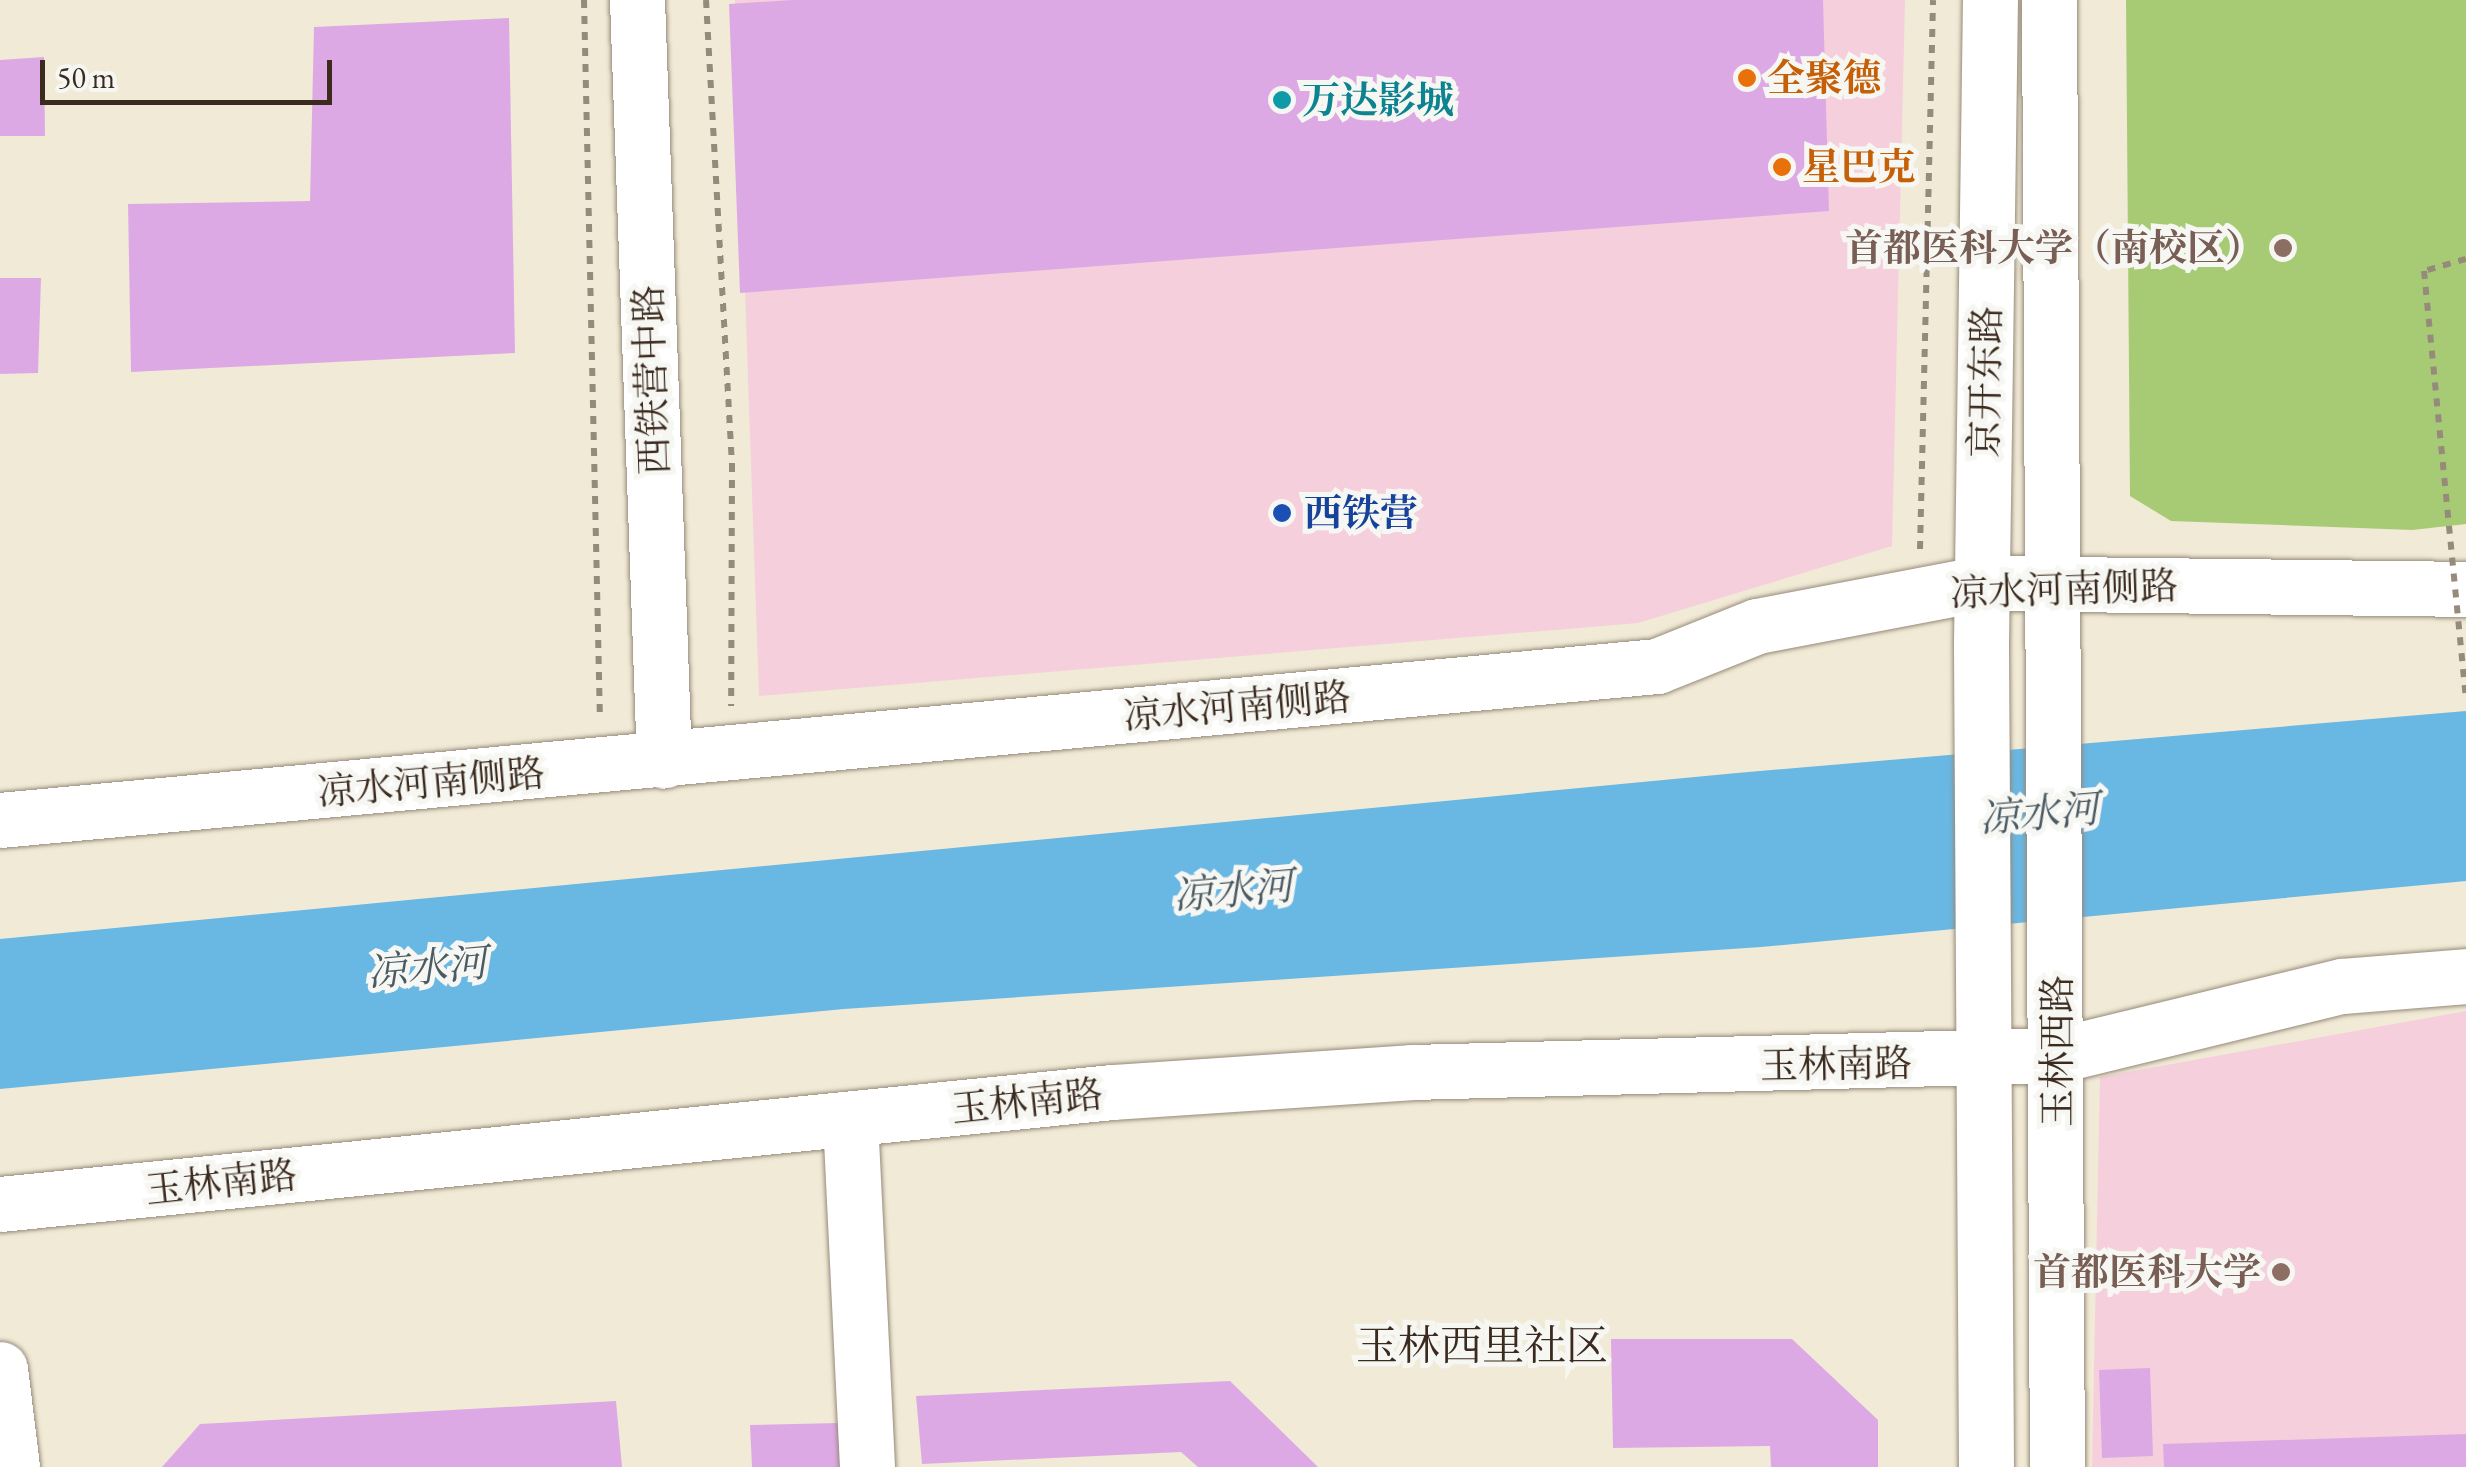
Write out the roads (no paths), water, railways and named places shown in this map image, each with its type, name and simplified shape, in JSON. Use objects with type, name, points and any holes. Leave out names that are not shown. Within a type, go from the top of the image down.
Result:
[{"type":"street","name":"西铁营中路","points":[[637,0],[664,761]]},
{"type":"street","name":"京开东路","points":[[1981,643],[1990,0]]},
{"type":"street","name":"京开东路","points":[[2049,0],[2055,609]]},
{"type":"street","name":"凉水河南侧路","points":[[0,820],[1656,666],[1757,626],[1982,583],[2055,609],[2452,576]]},
{"type":"street","name":"玉林西路","points":[[2055,609],[2058,1467]]},
{"type":"street","name":"玉林西路","points":[[1981,643],[1986,1467]]},
{"type":"street","name":"玉林南路","points":[[0,1204],[850,1118],[1412,1072],[1983,1061],[2058,1055],[2342,986],[2466,976]]},
{"type":"street","points":[[850,1118],[867,1467]]},
{"type":"street","points":[[0,1369],[12,1467]]},
{"type":"water","name":"凉水河","points":[[2466,711],[2466,881],[1761,947],[844,1009],[0,1089],[0,939],[1737,773]]},
{"type":"place","name":"全聚德","points":[[1747,78]]},
{"type":"place","name":"万达影城","points":[[1282,100]]},
{"type":"place","name":"星巴克","points":[[1782,167]]},
{"type":"place","name":"首都医科大学（南校区）","points":[[2283,248]]},
{"type":"place","name":"西铁营","points":[[1282,513]]},
{"type":"place","name":"首都医科大学","points":[[2281,1272]]},
{"type":"district","name":"玉林西里社区","points":[[1482,1346]]}]
